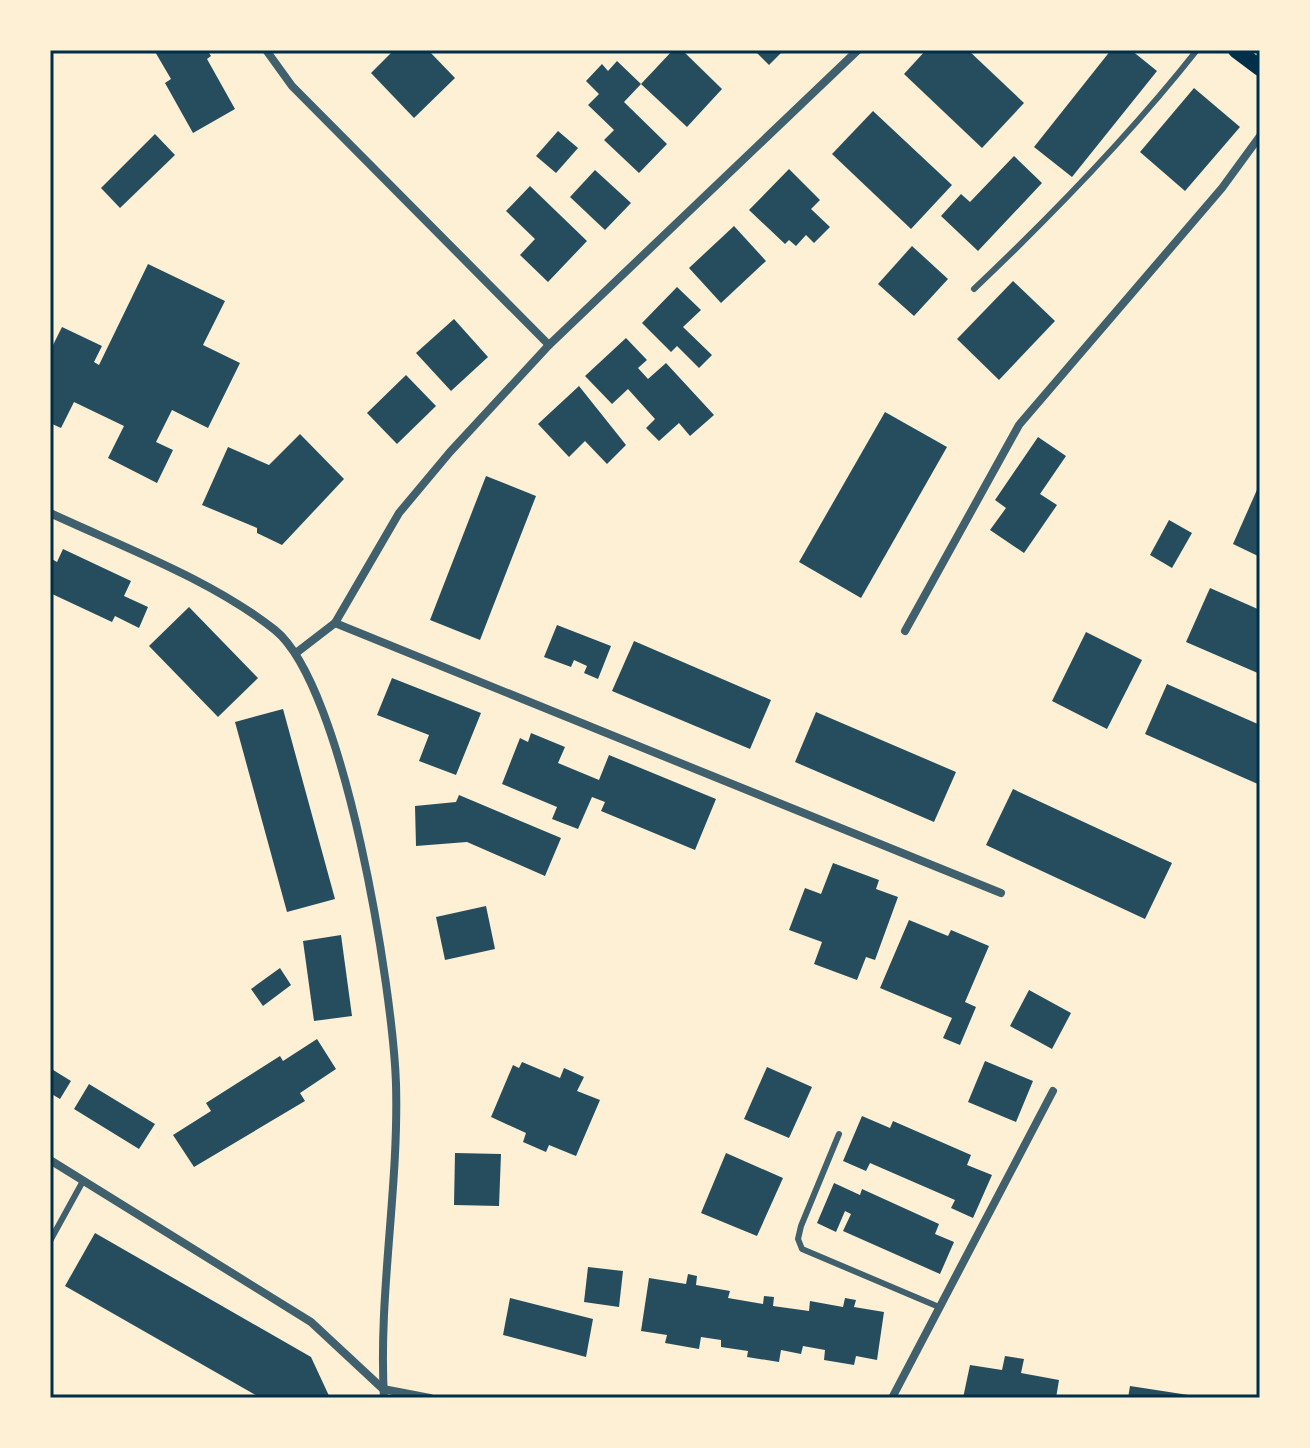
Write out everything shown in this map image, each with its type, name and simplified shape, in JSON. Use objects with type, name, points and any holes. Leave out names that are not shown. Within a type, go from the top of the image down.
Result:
[{"type":"main road","points":[[1236,50],[1260,68]]},
{"type":"street","points":[[266,50],[292,86],[549,345]]},
{"type":"street","points":[[296,653],[335,623],[399,513],[450,452],[549,345],[858,50]]},
{"type":"street","points":[[905,631],[1019,425],[1222,188],[1260,136]]},
{"type":"street","points":[[50,513],[231,602],[276,631],[296,653],[314,687],[334,745],[361,845],[385,977],[396,1085],[384,1393]]},
{"type":"street","points":[[335,623],[1001,893]]},
{"type":"street","points":[[892,1398],[1053,1091]]},
{"type":"street","points":[[50,1160],[311,1322],[384,1393],[430,1398]]},
{"type":"lane","points":[[974,289],[1076,190],[1144,118],[1197,50]]},
{"type":"lane","points":[[839,1134],[801,1226],[798,1239],[802,1249],[939,1307]]},
{"type":"lane","points":[[50,1241],[83,1181]]},
{"type":"building","points":[[154,50],[207,50],[211,56],[207,59],[235,109],[193,133],[165,83],[171,79]]},
{"type":"building","points":[[394,50],[428,50],[455,78],[414,118],[371,73]]},
{"type":"building","points":[[673,50],[682,50],[722,89],[687,127],[641,84]]},
{"type":"building","points":[[754,50],[784,50],[769,65]]},
{"type":"building","points":[[926,50],[968,50],[1024,103],[982,148],[904,74]]},
{"type":"building","points":[[1111,50],[1131,50],[1157,71],[1072,177],[1034,147]]},
{"type":"building","points":[[617,61],[641,84],[624,102],[667,144],[639,173],[604,140],[614,130],[588,105],[599,94],[586,81],[602,64],[608,71]]},
{"type":"building","points":[[1194,88],[1240,127],[1185,191],[1140,152]]},
{"type":"building","points":[[873,111],[952,185],[911,229],[832,154]]},
{"type":"building","points":[[558,131],[578,148],[556,173],[536,156]]},
{"type":"building","points":[[155,134],[175,155],[120,208],[101,188]]},
{"type":"building","points":[[1014,156],[1042,183],[978,251],[941,216],[961,194],[970,202]]},
{"type":"building","points":[[789,169],[820,200],[811,209],[830,227],[814,243],[806,235],[796,246],[789,240],[785,244],[749,210]]},
{"type":"building","points":[[595,170],[631,203],[605,230],[570,197]]},
{"type":"building","points":[[530,186],[587,241],[548,282],[520,255],[535,239],[506,211]]},
{"type":"building","points":[[734,226],[766,261],[721,303],[689,268]]},
{"type":"building","points":[[912,246],[948,279],[914,316],[878,284]]},
{"type":"building","points":[[148,264],[225,301],[203,345],[240,363],[208,428],[172,410],[156,442],[173,450],[157,483],[108,458],[124,426],[74,402],[61,428],[50,423],[50,351],[62,327],[102,346],[94,362],[99,365]]},
{"type":"building","points":[[1013,281],[1055,321],[999,380],[957,339]]},
{"type":"building","points":[[677,287],[701,310],[683,327],[712,355],[699,368],[677,346],[671,352],[642,323]]},
{"type":"building","points":[[454,319],[488,357],[451,391],[416,353]]},
{"type":"building","points":[[626,338],[647,360],[638,368],[648,379],[666,363],[714,415],[690,436],[679,423],[659,441],[646,428],[655,419],[628,389],[612,404],[585,376]]},
{"type":"building","points":[[406,375],[436,406],[397,444],[367,413]]},
{"type":"building","points":[[579,386],[626,445],[607,464],[585,441],[569,457],[538,424]]},
{"type":"building","points":[[885,412],[947,447],[861,598],[799,562]]},
{"type":"building","points":[[300,434],[344,479],[282,545],[257,533],[257,528],[202,505],[228,447],[269,465]]},
{"type":"building","points":[[1038,437],[1066,456],[1040,494],[1057,505],[1024,553],[990,530],[1006,508],[995,500]]},
{"type":"building","points":[[486,476],[536,496],[480,640],[430,620]]},
{"type":"building","points":[[1260,483],[1260,557],[1233,544]]},
{"type":"building","points":[[1169,520],[1192,533],[1172,568],[1150,555]]},
{"type":"building","points":[[63,549],[131,581],[124,596],[148,607],[139,628],[115,616],[112,622],[50,593],[50,558],[57,562]]},
{"type":"building","points":[[1210,588],[1260,610],[1260,674],[1186,642]]},
{"type":"building","points":[[189,607],[258,678],[218,717],[149,646]]},
{"type":"building","points":[[557,625],[611,646],[598,679],[584,673],[587,666],[574,660],[571,667],[544,657]]},
{"type":"building","points":[[1086,632],[1142,660],[1107,729],[1052,701]]},
{"type":"building","points":[[634,641],[771,700],[750,749],[612,691]]},
{"type":"building","points":[[392,678],[481,713],[456,775],[419,761],[429,735],[377,715]]},
{"type":"building","points":[[1167,684],[1260,725],[1260,785],[1145,734]]},
{"type":"building","points":[[283,709],[335,899],[287,912],[235,722]]},
{"type":"building","points":[[816,712],[956,772],[934,822],[795,762]]},
{"type":"building","points":[[531,733],[565,747],[558,763],[599,780],[609,755],[716,799],[695,850],[601,811],[605,802],[592,797],[578,829],[552,819],[557,807],[502,784],[520,738],[528,742]]},
{"type":"building","points":[[1013,789],[1172,863],[1145,919],[986,845]]},
{"type":"building","points":[[459,795],[561,838],[545,876],[467,842],[416,846],[415,806],[456,802]]},
{"type":"building","points":[[833,863],[879,880],[876,889],[898,897],[875,960],[866,957],[857,980],[814,964],[822,942],[789,930],[805,888],[821,894]]},
{"type":"building","points":[[486,906],[495,949],[445,960],[436,917]]},
{"type":"building","points":[[909,920],[948,936],[951,930],[989,946],[965,1002],[976,1007],[960,1045],[943,1038],[952,1018],[880,988]]},
{"type":"building","points":[[341,935],[352,1016],[314,1021],[303,941]]},
{"type":"building","points":[[280,968],[291,985],[263,1006],[251,989]]},
{"type":"building","points":[[1029,990],[1071,1013],[1052,1049],[1010,1026]]},
{"type":"building","points":[[317,1039],[336,1069],[300,1093],[305,1101],[194,1167],[173,1135],[211,1111],[206,1103],[280,1056],[283,1061]]},
{"type":"building","points":[[985,1061],[1033,1081],[1016,1122],[968,1102]]},
{"type":"building","points":[[522,1062],[560,1078],[564,1068],[584,1077],[577,1091],[600,1100],[576,1156],[549,1145],[546,1152],[523,1142],[526,1133],[491,1117],[513,1065],[519,1068]]},
{"type":"building","points":[[767,1067],[812,1087],[789,1138],[744,1119]]},
{"type":"building","points":[[50,1068],[71,1081],[60,1099],[50,1093]]},
{"type":"building","points":[[89,1084],[155,1124],[139,1149],[74,1109]]},
{"type":"building","points":[[862,1116],[890,1128],[893,1121],[971,1155],[967,1165],[992,1175],[973,1218],[951,1208],[955,1200],[870,1163],[866,1171],[843,1161]]},
{"type":"building","points":[[455,1153],[501,1154],[499,1206],[454,1205]]},
{"type":"building","points":[[726,1153],[783,1178],[757,1236],[701,1213]]},
{"type":"building","points":[[834,1183],[860,1195],[862,1189],[939,1224],[935,1234],[954,1242],[940,1274],[843,1231],[851,1214],[845,1211],[836,1232],[817,1223]]},
{"type":"building","points":[[95,1233],[311,1357],[330,1398],[261,1398],[65,1286]]},
{"type":"building","points":[[588,1267],[623,1271],[619,1307],[584,1302]]},
{"type":"building","points":[[688,1274],[697,1276],[696,1285],[730,1291],[728,1298],[763,1304],[764,1296],[774,1297],[773,1306],[809,1311],[810,1301],[843,1307],[845,1298],[856,1300],[854,1307],[884,1312],[877,1360],[856,1356],[854,1365],[824,1360],[825,1350],[803,1346],[801,1354],[781,1350],[779,1362],[747,1357],[748,1351],[721,1347],[721,1340],[701,1337],[699,1349],[665,1343],[667,1335],[641,1331],[649,1278],[686,1284]]},
{"type":"building","points":[[510,1298],[593,1319],[586,1357],[503,1335]]},
{"type":"building","points":[[1005,1356],[1024,1359],[1021,1373],[1059,1380],[1056,1398],[963,1398],[970,1365],[1002,1370]]},
{"type":"building","points":[[1130,1386],[1195,1396],[1195,1398],[1128,1398]]}]
